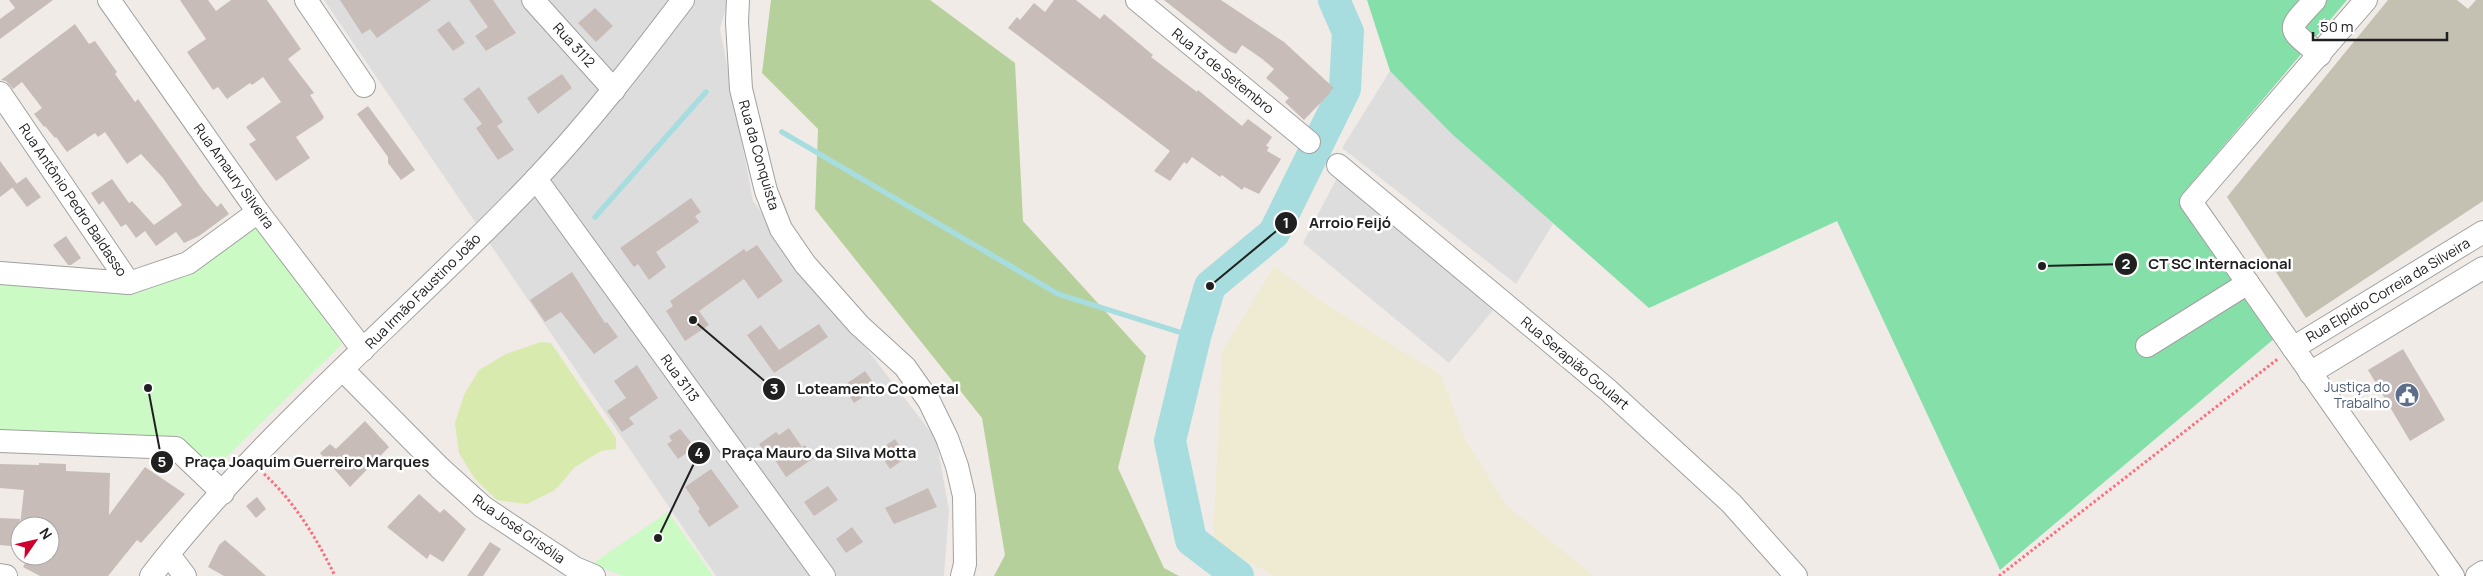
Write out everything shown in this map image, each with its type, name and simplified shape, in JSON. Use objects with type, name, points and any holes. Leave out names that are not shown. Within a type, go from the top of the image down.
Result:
[{"type":"street","name":"Rua Amaury Silveira","points":[[110,0],[258,212],[363,350]]},
{"type":"street","name":"Rua 3112","points":[[533,0],[614,90]]},
{"type":"street","name":"Rua Irmão Faustino João","points":[[160,568],[250,462],[536,179],[614,90],[683,0]]},
{"type":"street","name":"Rua da Conquista","points":[[738,0],[737,22],[741,89],[766,191],[781,229],[805,264],[859,325],[905,367],[930,401],[957,466],[964,496],[965,564],[962,576]]},
{"type":"street","name":"Rua 13 de Setembro","points":[[1137,0],[1309,142]]},
{"type":"street","points":[[2315,0],[2294,23],[2293,28],[2295,34],[2320,55]]},
{"type":"street","points":[[2366,0],[2192,202],[2453,576]]},
{"type":"street","points":[[314,3],[364,86]]},
{"type":"street","name":"Rua Antônio Pedro Baldasso","points":[[0,93],[129,283]]},
{"type":"street","name":"Rua Serapião Goulart","points":[[1338,165],[1608,390],[1731,503],[1796,576]]},
{"type":"street","name":"Rua 3113","points":[[536,179],[824,576]]},
{"type":"street","points":[[0,273],[129,283],[188,263],[258,212]]},
{"type":"street","name":"Rua Elpídio Correia da Silveira","points":[[2293,348],[2483,232]]},
{"type":"street","points":[[2310,372],[2483,268]]},
{"type":"street","points":[[2147,346],[2248,283]]},
{"type":"street","name":"Rua José Grisólia","points":[[343,370],[440,468],[483,507],[575,568],[594,576]]},
{"type":"street","points":[[0,441],[176,448],[223,492]]},
{"type":"street","points":[[160,568],[185,576]]},
{"type":"street","points":[[2477,576],[2483,572]]},
{"type":"street","points":[[0,575],[6,576]]},
{"type":"path","points":[[1999,576],[2293,348]]},
{"type":"path","points":[[250,462],[284,495],[317,540],[335,576]]},
{"type":"shaded area","points":[[324,0],[728,0],[720,29],[753,201],[936,439],[949,510],[944,576],[716,576]]},
{"type":"shaded area","points":[[2388,0],[2457,0],[2468,9],[2476,0],[2483,0],[2483,201],[2306,318],[2227,197]]},
{"type":"shaded area","points":[[1390,71],[1553,224],[1516,284],[1342,148]]},
{"type":"shaded area","points":[[1339,174],[1499,303],[1449,363],[1303,243]]},
{"type":"shaded area","points":[[1274,266],[1321,301],[1441,375],[1465,439],[1506,505],[1594,576],[1274,576],[1213,542],[1222,352]]},
{"type":"green space","points":[[771,0],[930,0],[1015,63],[1023,221],[1146,356],[1118,468],[1164,568],[1179,576],[994,576],[1005,555],[982,418],[815,209],[818,129],[762,73]]},
{"type":"green space","points":[[1367,0],[2347,0],[2181,196],[2275,338],[2000,570],[1837,221],[1649,308],[1452,134],[1390,71]]},
{"type":"green space","points":[[257,224],[342,344],[213,470],[183,442],[0,432],[0,283],[128,292]]},
{"type":"green space","points":[[541,342],[551,343],[616,438],[616,449],[601,451],[575,467],[555,490],[527,504],[497,500],[475,479],[459,453],[455,423],[464,395],[479,370],[506,354]]},
{"type":"green space","points":[[668,512],[713,576],[624,576],[592,564]]},
{"type":"building","points":[[9,0],[53,0],[0,39],[0,19],[15,8]]},
{"type":"building","points":[[180,0],[208,0],[216,11],[231,0],[267,0],[301,49],[288,59],[314,93],[310,95],[324,117],[296,137],[310,158],[276,181],[249,144],[256,140],[246,127],[281,102],[263,77],[252,85],[250,83],[227,99],[218,87],[213,90],[187,52],[206,39]]},
{"type":"building","points":[[340,0],[431,0],[377,38],[370,29],[362,34]]},
{"type":"building","points":[[469,0],[493,0],[516,33],[486,51],[475,36],[488,27]]},
{"type":"building","points":[[1054,0],[1076,0],[1100,19],[1104,14],[1153,55],[1151,57],[1197,92],[1198,90],[1242,126],[1248,119],[1272,137],[1266,146],[1269,147],[1267,151],[1281,159],[1259,194],[1244,187],[1242,190],[1222,175],[1220,177],[1192,157],[1187,164],[1184,162],[1170,181],[1154,171],[1170,151],[1008,28],[1017,17],[1020,20],[1034,3],[1045,12]]},
{"type":"building","points":[[1164,0],[1221,0],[1284,42],[1334,88],[1304,120],[1285,102],[1289,98],[1266,78],[1274,69],[1242,45],[1236,54],[1229,51]]},
{"type":"building","points":[[595,8],[613,26],[596,42],[578,23]]},
{"type":"building","points":[[449,21],[465,43],[453,51],[437,30]]},
{"type":"building","points":[[75,24],[89,44],[95,41],[135,102],[138,99],[203,190],[217,207],[221,203],[229,214],[199,236],[184,243],[176,232],[156,246],[145,231],[136,238],[126,224],[121,227],[103,201],[99,205],[91,193],[112,179],[129,203],[132,201],[154,225],[182,205],[163,178],[141,154],[127,164],[105,132],[98,137],[95,133],[67,152],[56,137],[44,127],[34,114],[42,108],[22,82],[13,89],[6,81],[1,80]]},
{"type":"building","points":[[562,74],[572,88],[538,114],[527,98]]},
{"type":"building","points":[[479,87],[503,122],[497,126],[514,150],[498,160],[476,128],[482,124],[463,99]]},
{"type":"building","points":[[368,106],[415,170],[401,180],[388,163],[388,157],[357,114]]},
{"type":"building","points":[[0,161],[17,184],[0,197]]},
{"type":"building","points":[[26,177],[41,197],[27,207],[12,187]]},
{"type":"building","points":[[691,198],[701,212],[695,216],[699,222],[656,252],[666,267],[649,280],[638,264],[634,267],[620,248]]},
{"type":"building","points":[[66,236],[81,258],[71,265],[68,265],[53,245]]},
{"type":"building","points":[[757,245],[783,281],[758,299],[744,279],[699,311],[709,325],[685,341],[666,311],[673,306],[670,301],[744,249],[746,252]]},
{"type":"building","points":[[572,272],[605,323],[607,322],[618,337],[594,354],[561,312],[545,322],[530,300]]},
{"type":"building","points":[[819,324],[828,337],[774,373],[747,335],[761,325],[779,350]]},
{"type":"building","name":"Justiça do Trabalho","points":[[2403,349],[2445,420],[2410,441],[2368,370]]},
{"type":"building","points":[[637,365],[658,398],[629,418],[634,424],[622,432],[607,411],[626,398],[614,381]]},
{"type":"building","points":[[865,371],[877,388],[854,403],[843,386]]},
{"type":"building","points":[[365,421],[389,447],[350,487],[320,453],[330,444],[336,449]]},
{"type":"building","points":[[789,428],[802,447],[805,445],[814,458],[786,477],[773,457],[770,459],[759,444],[776,432],[779,435]]},
{"type":"building","points":[[680,429],[695,447],[678,459],[667,444],[672,441],[669,436]]},
{"type":"building","points":[[895,439],[907,457],[890,469],[878,451]]},
{"type":"building","points":[[39,463],[66,464],[66,471],[110,473],[109,515],[145,467],[185,494],[141,543],[137,540],[108,576],[40,576],[23,567],[60,566],[60,516],[21,516],[24,490],[0,488],[0,464],[39,465]]},
{"type":"building","points":[[711,469],[739,507],[709,527],[698,511],[700,509],[685,487]]},
{"type":"building","points":[[828,486],[838,500],[814,516],[804,502]]},
{"type":"building","points":[[928,488],[937,507],[894,524],[885,508]]},
{"type":"building","points":[[419,494],[440,513],[444,509],[466,529],[443,562],[430,554],[427,559],[387,527]]},
{"type":"building","points":[[257,497],[266,509],[256,518],[246,506]]},
{"type":"building","points":[[0,518],[10,518],[10,546],[0,545]]},
{"type":"building","points":[[852,527],[863,542],[846,553],[836,539]]},
{"type":"building","points":[[225,540],[266,576],[224,576],[208,567],[219,545]]},
{"type":"building","points":[[490,542],[501,549],[483,576],[467,576]]},
{"type":"waterway","points":[[1238,576],[1191,540],[1170,441],[1195,337],[1210,286],[1274,233],[1345,89],[1348,32],[1334,0]]},
{"type":"waterway","points":[[595,217],[706,92]]},
{"type":"waterway","points":[[782,132],[1058,294],[1195,337]]},
{"type":"place","name":"CT SC Internacional","points":[[2042,266]]},
{"type":"place","name":"Arroio Feijó","points":[[1210,286]]},
{"type":"place","name":"Loteamento Coometal","points":[[693,320]]},
{"type":"place","name":"Praça Joaquim Guerreiro Marques","points":[[148,388]]},
{"type":"place","name":"Justiça do Trabalho","points":[[2407,395]]},
{"type":"place","name":"Praça Mauro da Silva Motta","points":[[658,538]]}]
